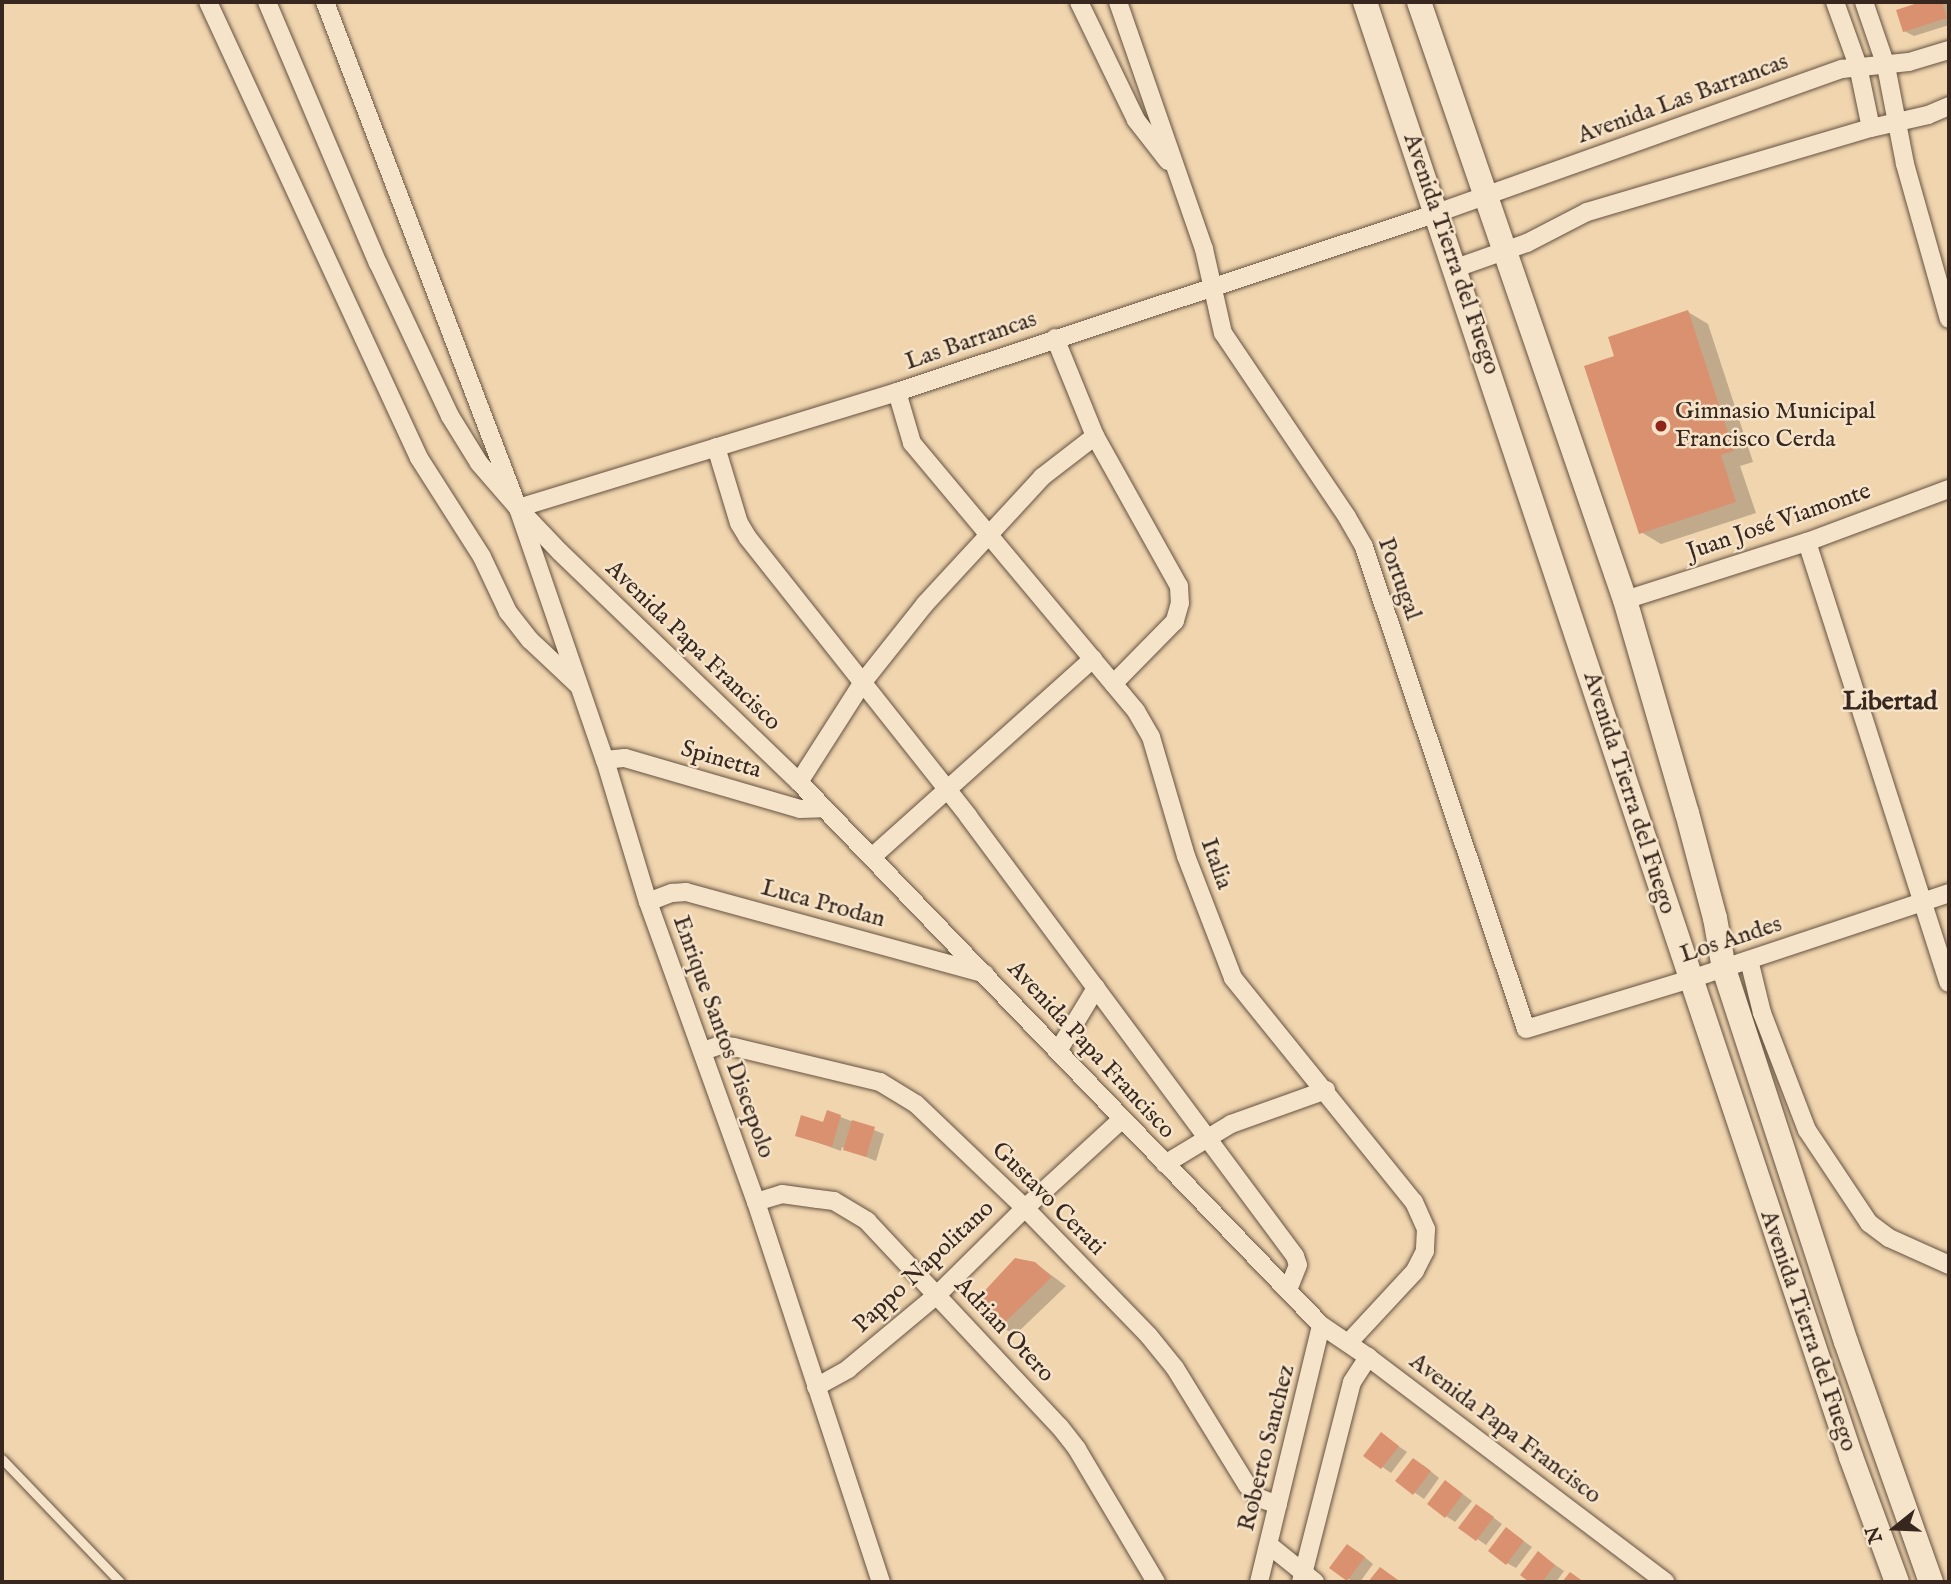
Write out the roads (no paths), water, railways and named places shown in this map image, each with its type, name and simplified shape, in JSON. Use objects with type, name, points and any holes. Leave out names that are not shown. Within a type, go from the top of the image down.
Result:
[{"type":"street","points":[[208,2],[419,458],[482,557],[508,612],[530,640],[579,686]]},
{"type":"street","name":"Avenida Papa Francisco","points":[[267,2],[378,263],[450,416],[479,463],[518,508],[799,782],[1321,1325],[1368,1357],[1657,1579]]},
{"type":"street","name":"Enrique Santos Discepolo","points":[[325,2],[518,508],[605,760],[648,902],[756,1202],[881,1582]]},
{"type":"street","name":"Portugal","points":[[1079,2],[1136,120],[1177,172]]},
{"type":"street","name":"Portugal","points":[[1118,2],[1204,249],[1223,333],[1364,547],[1526,1029]]},
{"type":"street","name":"Avenida Tierra del Fuego","points":[[1365,2],[1842,1431],[1897,1582]]},
{"type":"street","name":"Avenida Tierra del Fuego","points":[[1419,2],[1625,600],[1715,918],[1724,969],[1846,1342],[1931,1582]]},
{"type":"street","points":[[1836,2],[1858,66],[1871,128]]},
{"type":"street","points":[[1864,2],[1886,66],[1905,164],[1949,319]]},
{"type":"street","name":"Avenida Las Barrancas","points":[[1437,214],[1828,73],[1858,66],[1886,66],[1949,50]]},
{"type":"street","points":[[1456,268],[1505,250],[1587,212],[1949,106]]},
{"type":"street","name":"Las Barrancas","points":[[518,508],[897,392],[1437,214]]},
{"type":"street","points":[[1055,338],[1096,436],[1179,586],[1180,603],[1175,621],[1113,684]]},
{"type":"street","name":"Italia","points":[[897,392],[912,443],[1136,711],[1151,737],[1186,856],[1233,978],[1414,1202],[1426,1229],[1425,1251],[1415,1271],[1348,1343]]},
{"type":"street","points":[[799,782],[863,682],[925,604],[1042,477],[1096,436]]},
{"type":"street","points":[[716,447],[739,523],[947,789],[1295,1256],[1298,1265],[1288,1290]]},
{"type":"street","name":"Juan José Viamonte","points":[[1625,600],[1807,542],[1949,489]]},
{"type":"street","points":[[1807,542],[1925,901],[1949,983]]},
{"type":"street","points":[[872,857],[1093,659]]},
{"type":"street","name":"Spinetta","points":[[605,760],[625,758],[800,809],[824,808]]},
{"type":"street","name":"Luca Prodan","points":[[648,902],[672,893],[686,892],[986,974]]},
{"type":"street","name":"Los Andes","points":[[1526,1029],[1724,969],[1949,893]]},
{"type":"street","points":[[1749,960],[1762,1013],[1807,1130],[1869,1223],[1889,1238],[1944,1262],[1949,1243]]},
{"type":"street","points":[[1058,1051],[1096,988]]},
{"type":"street","name":"Gustavo Cerati","points":[[703,1051],[720,1045],[734,1047],[880,1082],[916,1104],[1025,1208],[1149,1336],[1175,1368],[1247,1485],[1259,1497],[1278,1505]]},
{"type":"street","points":[[1166,1164],[1231,1124],[1326,1090]]},
{"type":"street","name":"Pappo Napolitano","points":[[816,1387],[848,1369],[938,1294],[1025,1208],[1122,1119]]},
{"type":"street","name":"Adrian Otero","points":[[756,1202],[782,1194],[834,1201],[853,1210],[867,1221],[938,1294],[1077,1449],[1156,1582]]},
{"type":"street","name":"Roberto Sanchez","points":[[1259,1582],[1321,1325]]},
{"type":"street","points":[[1269,1545],[1307,1579],[1352,1382],[1368,1357]]},
{"type":"lane","points":[[2,1458],[120,1582]]},
{"type":"place","name":"Gimnasio Municipal Francisco Cerda","points":[[1661,426]]},
{"type":"district","name":"Libertad","points":[[1890,702]]}]
